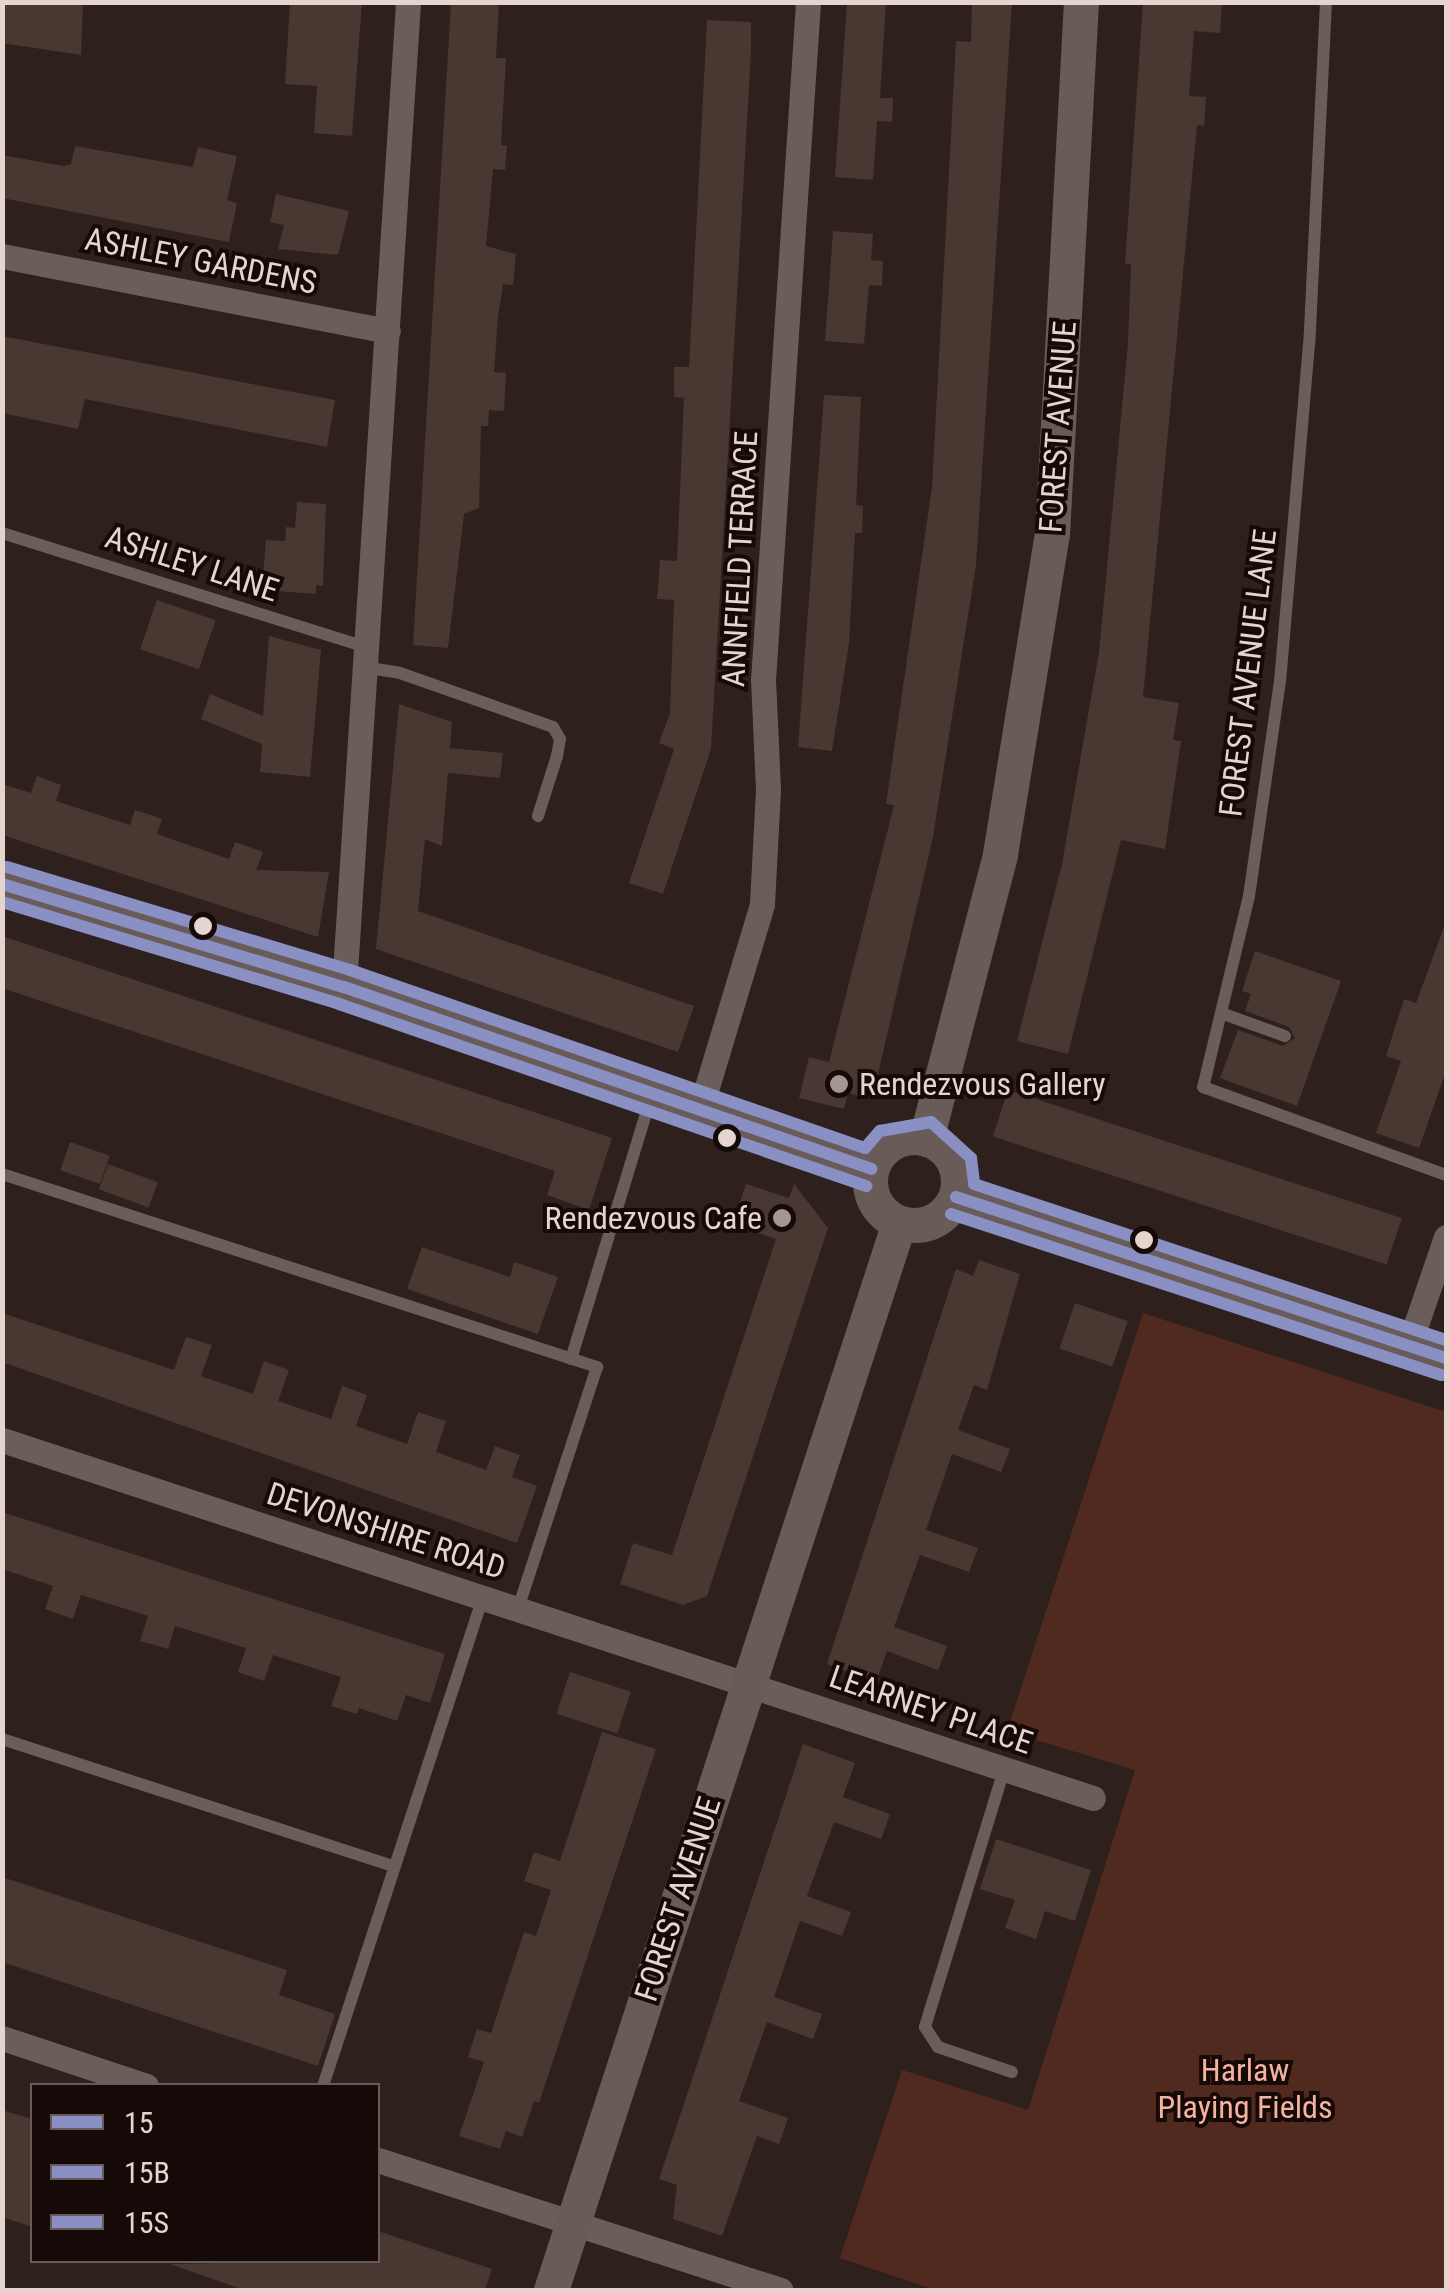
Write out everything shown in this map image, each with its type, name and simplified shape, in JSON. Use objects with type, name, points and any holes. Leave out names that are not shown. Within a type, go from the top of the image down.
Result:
[{"type":"street","points":[[344,987],[408,2]]},
{"type":"street","name":"ANNFIELD TERRACE","points":[[700,1110],[762,904],[768,790],[763,680],[808,2]]},
{"type":"street","name":"FOREST AVENUE","points":[[926,1139],[1000,854],[1052,534],[1081,2]]},
{"type":"street","name":"ASHLEY GARDENS","points":[[2,256],[388,331]]},
{"type":"street","points":[[2,884],[344,987],[872,1169]]},
{"type":"street","points":[[926,1139],[956,1168],[956,1197],[939,1218],[899,1223],[872,1195],[872,1169],[887,1147],[926,1139]]},
{"type":"street","points":[[956,1197],[1446,1358]]},
{"type":"street","name":"FOREST AVENUE","points":[[550,2290],[899,1223]]},
{"type":"street","points":[[1409,1345],[1446,1237]]},
{"type":"street","name":"DEVONSHIRE ROAD","points":[[2,1440],[748,1683]]},
{"type":"street","name":"LEARNEY PLACE","points":[[748,1683],[1093,1798]]},
{"type":"street","points":[[2,2038],[137,2083]]},
{"type":"street","points":[[380,2161],[781,2290]]},
{"type":"lane","name":"FOREST AVENUE LANE","points":[[1326,2],[1309,344],[1280,681],[1249,896],[1204,1088],[1446,1175]]},
{"type":"lane","name":"ASHLEY LANE","points":[[2,533],[364,657],[553,727],[560,739],[538,816]]},
{"type":"lane","points":[[1221,1013],[1285,1036]]},
{"type":"lane","points":[[571,1359],[652,1094]]},
{"type":"lane","points":[[2,1174],[596,1367],[518,1608]]},
{"type":"lane","points":[[324,2083],[483,1596]]},
{"type":"lane","points":[[2,1739],[395,1867]]},
{"type":"lane","points":[[1004,1770],[925,2027],[938,2047],[1012,2072]]},
{"type":"green space","name":"Harlaw Playing Fields","points":[[1143,1313],[1446,1412],[1446,2290],[935,2290],[840,2258],[902,2070],[1028,2110],[1135,1770],[1007,1731]]},
{"type":"building","points":[[2,2],[83,2],[81,55],[2,43]]},
{"type":"building","points":[[290,2],[362,2],[352,136],[314,133],[317,86],[285,84]]},
{"type":"building","points":[[451,2],[499,2],[496,58],[506,58],[501,145],[507,146],[505,170],[493,169],[486,246],[516,254],[513,285],[503,284],[498,317],[494,372],[506,373],[504,411],[489,410],[488,426],[481,426],[479,508],[464,514],[448,648],[413,645]]},
{"type":"building","points":[[847,2],[886,2],[880,98],[893,98],[892,122],[877,121],[873,180],[835,177]]},
{"type":"building","points":[[972,2],[1012,2],[976,565],[933,837],[878,1074],[871,1099],[848,1093],[844,1109],[799,1098],[809,1057],[829,1062],[894,805],[886,804],[932,487],[956,41],[971,42]]},
{"type":"building","points":[[1143,2],[1222,4],[1220,33],[1194,31],[1189,96],[1206,97],[1204,126],[1197,125],[1143,697],[1179,703],[1173,740],[1181,741],[1165,849],[1121,840],[1068,1054],[1017,1041],[1062,864],[1099,652],[1128,343],[1131,264],[1125,264]]},
{"type":"building","points":[[707,20],[751,22],[751,52],[711,749],[663,894],[629,883],[674,749],[659,743],[670,713],[674,600],[657,599],[660,560],[677,561],[684,398],[674,397],[674,367],[689,367]]},
{"type":"building","points":[[75,146],[193,167],[198,147],[237,156],[227,200],[237,203],[229,242],[2,198],[2,155],[64,166],[71,164]]},
{"type":"building","points":[[276,194],[349,211],[338,255],[278,249],[284,225],[270,222]]},
{"type":"building","points":[[833,231],[873,234],[871,260],[883,261],[882,286],[869,285],[864,344],[825,341]]},
{"type":"building","points":[[2,336],[335,400],[327,447],[85,399],[78,429],[2,413]]},
{"type":"building","points":[[824,395],[861,397],[856,505],[863,506],[862,533],[855,533],[849,643],[832,751],[798,747]]},
{"type":"building","points":[[297,502],[326,504],[323,586],[316,585],[316,594],[262,590],[266,540],[285,541],[286,527],[295,528]]},
{"type":"building","points":[[157,600],[216,620],[199,669],[140,649]]},
{"type":"building","points":[[269,636],[321,650],[310,777],[260,772],[262,744],[201,719],[210,694],[263,716]]},
{"type":"building","points":[[399,704],[452,722],[450,748],[503,753],[500,778],[448,773],[442,846],[425,839],[418,911],[694,1006],[678,1052],[376,949]]},
{"type":"building","points":[[37,776],[61,785],[56,801],[130,825],[135,810],[151,815],[162,819],[157,834],[229,859],[235,842],[263,852],[256,870],[329,872],[318,937],[2,835],[2,784],[31,793]]},
{"type":"building","points":[[1444,927],[1446,1071],[1419,1148],[1376,1133],[1401,1061],[1386,1056],[1404,999],[1416,1003]]},
{"type":"building","points":[[2,936],[612,1138],[589,1210],[547,1195],[555,1171],[2,988]]},
{"type":"building","points":[[1255,951],[1341,981],[1297,1106],[1220,1078],[1238,1030],[1283,1046],[1295,1038],[1289,1027],[1245,1011],[1251,994],[1242,991]]},
{"type":"building","points":[[1008,1090],[1402,1218],[1387,1265],[993,1137]]},
{"type":"building","points":[[70,1142],[110,1156],[100,1184],[60,1170]]},
{"type":"building","points":[[108,1164],[158,1182],[149,1207],[99,1189]]},
{"type":"building","points":[[746,1184],[789,1198],[794,1184],[828,1228],[707,1596],[683,1605],[620,1584],[633,1543],[672,1555],[776,1239],[750,1230],[753,1220],[736,1215]]},
{"type":"building","points":[[422,1247],[510,1277],[514,1262],[558,1277],[538,1334],[407,1289]]},
{"type":"building","points":[[979,1260],[1020,1274],[987,1390],[974,1385],[958,1430],[1010,1449],[1001,1472],[952,1454],[926,1530],[978,1548],[969,1572],[920,1555],[894,1627],[947,1646],[938,1670],[887,1651],[876,1682],[827,1664],[956,1269],[973,1276]]},
{"type":"building","points":[[1075,1303],[1128,1321],[1112,1367],[1059,1348]]},
{"type":"building","points":[[2,1313],[174,1370],[186,1337],[212,1345],[201,1376],[253,1394],[264,1361],[289,1370],[278,1401],[331,1419],[342,1386],[367,1395],[356,1426],[407,1444],[418,1412],[446,1421],[436,1452],[486,1470],[495,1446],[520,1455],[512,1477],[537,1486],[517,1543],[2,1362]]},
{"type":"building","points":[[2,1512],[445,1654],[430,1703],[406,1695],[397,1721],[359,1708],[357,1714],[331,1706],[341,1677],[273,1655],[264,1681],[238,1672],[246,1648],[175,1626],[168,1649],[140,1641],[148,1616],[81,1595],[73,1619],[45,1609],[53,1586],[2,1569]]},
{"type":"building","points":[[570,1672],[631,1692],[617,1734],[556,1714]]},
{"type":"building","points":[[602,1732],[656,1749],[539,2103],[534,2101],[522,2137],[506,2131],[500,2149],[459,2136],[484,2062],[468,2057],[477,2029],[491,2033],[524,1932],[536,1936],[551,1890],[524,1881],[534,1852],[560,1861]]},
{"type":"building","points":[[803,1744],[855,1763],[843,1797],[890,1814],[881,1839],[834,1822],[807,1896],[851,1912],[842,1936],[800,1921],[774,1997],[822,2014],[813,2039],[767,2022],[739,2101],[788,2118],[779,2144],[757,2136],[722,2236],[673,2219],[677,2185],[659,2179]]},
{"type":"building","points":[[996,1839],[1091,1870],[1075,1921],[1045,1911],[1036,1939],[1005,1928],[1015,1900],[980,1889]]},
{"type":"building","points":[[2,1877],[287,1970],[279,1995],[335,2014],[318,2066],[2,1962]]},
{"type":"building","points":[[2,2110],[30,2118],[30,2226],[2,2217]]},
{"type":"building","points":[[380,2232],[492,2269],[485,2290],[244,2290],[170,2264],[380,2263]]},
{"type":"transit line","name":"15S","points":[[7,867],[350,970],[865,1148],[880,1131],[931,1122],[971,1158],[974,1184],[1446,1340]]},
{"type":"transit line","name":"15","points":[[2,884],[344,987],[872,1169]]},
{"type":"transit line","name":"15B","points":[[2,902],[339,1004],[866,1186]]},
{"type":"transit line","name":"15","points":[[956,1197],[1446,1358]]},
{"type":"transit line","name":"15B","points":[[951,1214],[1441,1375]]},
{"type":"place","name":"Rendezvous Gallery","points":[[839,1084]]},
{"type":"place","name":"Rendezvous Cafe","points":[[782,1218]]}]
